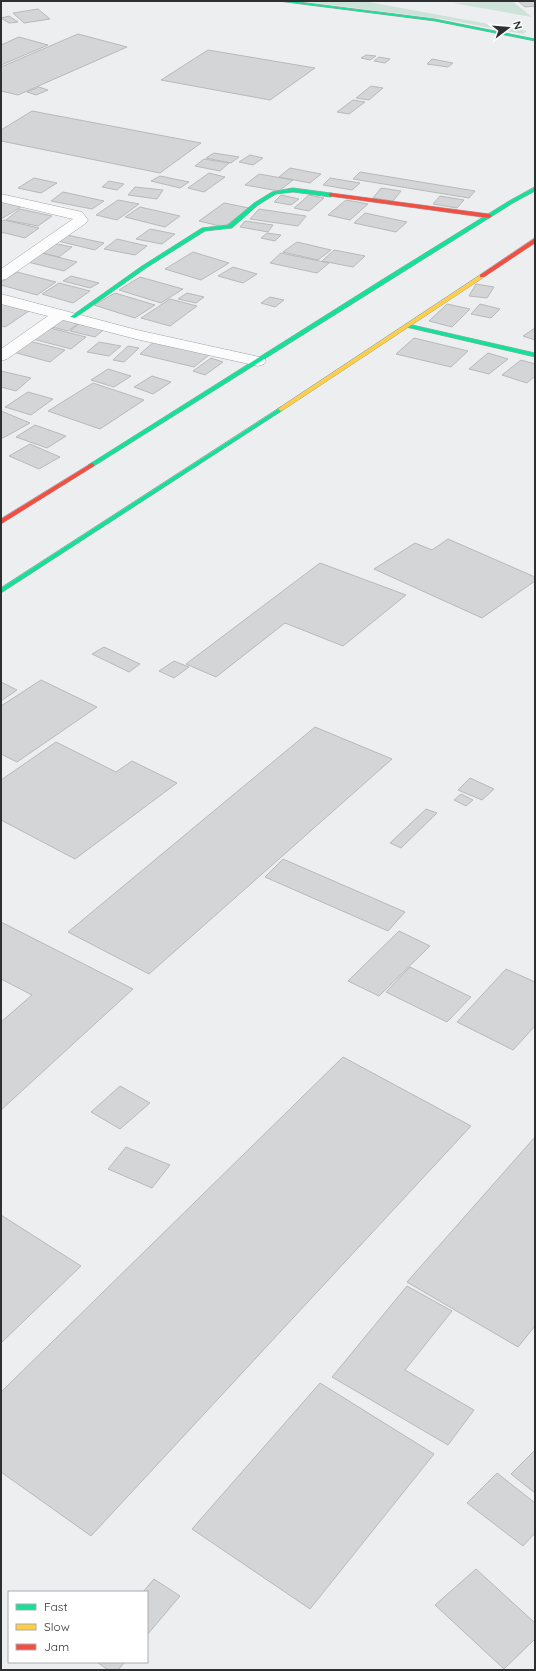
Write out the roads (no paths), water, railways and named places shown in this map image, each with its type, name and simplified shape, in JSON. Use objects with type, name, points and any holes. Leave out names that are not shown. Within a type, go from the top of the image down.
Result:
[{"type":"street","points":[[280,1],[435,20],[535,40]]},
{"type":"street","points":[[1,522],[489,216],[535,189]]},
{"type":"street","points":[[1,356],[204,229],[230,227],[256,204],[274,193],[293,190],[489,216]]},
{"type":"street","points":[[1,198],[76,215],[80,217],[81,220],[1,276]]},
{"type":"street","points":[[1,591],[408,326],[535,240]]},
{"type":"street","points":[[1,299],[136,334],[258,361]]},
{"type":"street","points":[[408,326],[535,355]]}]
